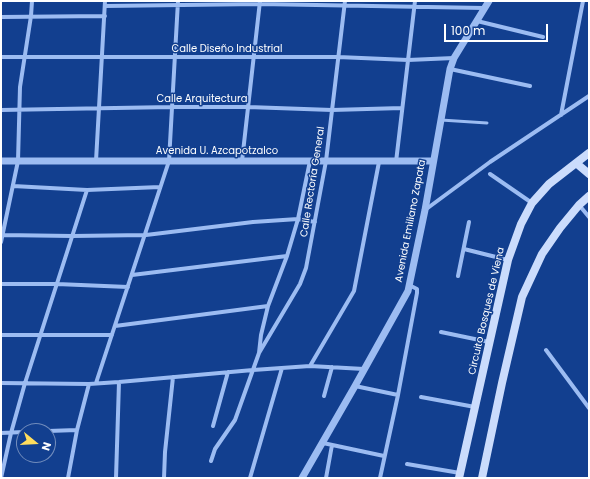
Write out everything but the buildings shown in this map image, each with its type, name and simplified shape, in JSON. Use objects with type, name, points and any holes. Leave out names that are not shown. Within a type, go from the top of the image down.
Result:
[{"type":"main road","name":"Circuito Bosques de Viena","points":[[460,476],[508,260],[521,224],[532,203],[549,184],[589,153]]},
{"type":"main road","points":[[576,164],[589,174]]},
{"type":"main road","points":[[482,478],[522,298],[542,254],[560,228],[579,205],[589,196]]},
{"type":"street","points":[[1,242],[2,227],[18,161],[20,87],[32,1]]},
{"type":"street","points":[[396,162],[415,1]]},
{"type":"street","name":"Avenida Emiliano Zapata","points":[[302,478],[408,291],[425,210],[450,69],[454,58],[489,1]]},
{"type":"street","points":[[561,115],[583,1]]},
{"type":"street","points":[[96,162],[105,3],[344,3],[414,8],[484,8]]},
{"type":"street","points":[[96,383],[146,235],[169,161],[178,3]]},
{"type":"street","points":[[242,162],[260,3]]},
{"type":"street","name":"Calle Rectoría General","points":[[259,353],[304,276],[326,161],[344,3]]},
{"type":"street","points":[[1,17],[105,16]]},
{"type":"street","points":[[476,20],[543,37]]},
{"type":"street","name":"Calle Diseño Industrial","points":[[1,57],[338,57],[408,60],[454,58]]},
{"type":"street","points":[[450,69],[530,86]]},
{"type":"street","points":[[425,210],[490,162],[589,96]]},
{"type":"street","name":"Calle Arquitectura","points":[[1,110],[172,107],[248,107],[332,110],[402,108]]},
{"type":"street","points":[[210,461],[235,420],[259,353],[268,306],[298,219],[310,161]]},
{"type":"street","name":"Avenida U. Azcapotzalco","points":[[1,162],[433,161]]},
{"type":"street","points":[[310,366],[354,291],[379,162]]},
{"type":"street","points":[[490,174],[532,203]]},
{"type":"street","points":[[13,186],[87,190],[160,187]]},
{"type":"street","points":[[1,478],[11,433],[25,383],[87,190]]},
{"type":"street","points":[[579,205],[589,217]]},
{"type":"street","points":[[2,235],[146,235],[253,222],[298,219],[315,222]]},
{"type":"street","points":[[458,276],[469,222]]},
{"type":"street","points":[[464,249],[508,260]]},
{"type":"street","points":[[132,275],[286,256]]},
{"type":"street","points":[[1,284],[57,284],[128,287]]},
{"type":"street","points":[[380,478],[398,395],[417,293],[417,289],[409,285]]},
{"type":"street","points":[[115,326],[268,306]]},
{"type":"street","points":[[441,332],[490,342]]},
{"type":"street","points":[[1,335],[112,335]]},
{"type":"street","points":[[546,350],[589,408]]},
{"type":"street","points":[[1,383],[89,384],[310,366],[364,369]]},
{"type":"street","points":[[324,396],[332,367]]},
{"type":"street","points":[[250,478],[282,368]]},
{"type":"street","points":[[213,426],[228,372]]},
{"type":"street","points":[[164,478],[165,452],[173,377]]},
{"type":"street","points":[[116,478],[119,382]]},
{"type":"street","points":[[68,478],[77,430],[89,384]]},
{"type":"street","points":[[355,386],[398,395]]},
{"type":"street","points":[[421,397],[475,407]]},
{"type":"street","points":[[56,431],[77,430]]},
{"type":"street","points":[[1,433],[16,433]]},
{"type":"street","points":[[323,443],[384,456]]},
{"type":"street","points":[[326,478],[332,445]]},
{"type":"street","points":[[407,464],[460,476]]},
{"type":"lane","points":[[441,120],[487,124]]}]
